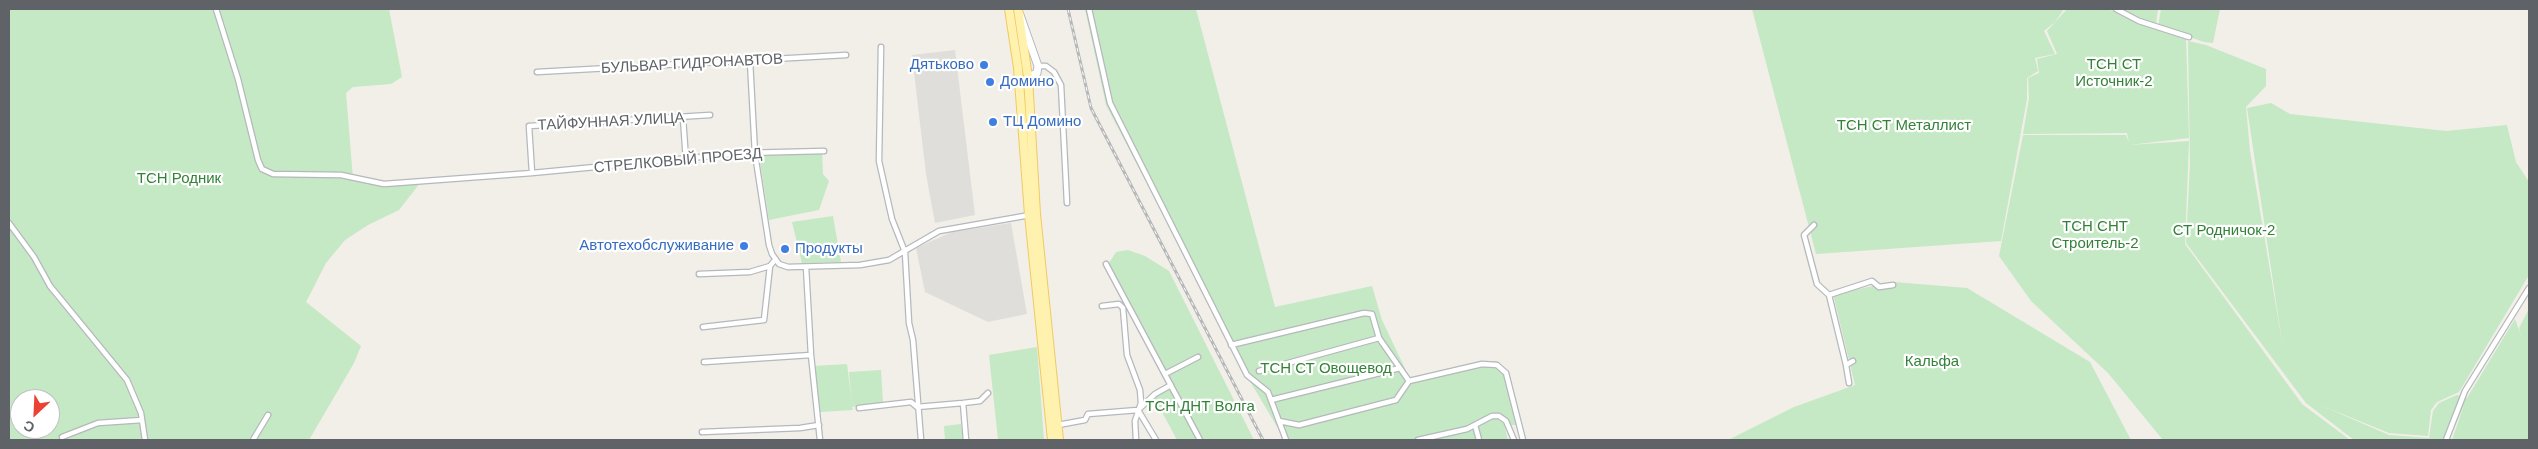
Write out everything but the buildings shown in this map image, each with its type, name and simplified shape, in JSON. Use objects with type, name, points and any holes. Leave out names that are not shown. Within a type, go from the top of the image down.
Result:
[{"type":"main road","points":[[1009,9],[1018,68],[1052,440]]},
{"type":"main road","points":[[1018,11],[1028,78],[1032,214],[1059,440]]},
{"type":"main road","points":[[1018,68],[1028,78]]},
{"type":"street","name":"СТРЕЛКОВЫЙ ПРОЕЗД","points":[[216,9],[238,79],[258,160],[266,173],[342,175],[384,184],[532,174],[755,154],[824,151]]},
{"type":"street","points":[[1089,9],[1110,103],[1246,376],[1268,392],[1286,440]]},
{"type":"street","points":[[2116,9],[2140,21],[2189,37]]},
{"type":"street","points":[[1018,11],[1038,66],[1037,73],[1028,78]]},
{"type":"street","points":[[881,47],[879,161],[892,220],[905,252],[908,281],[908,316],[913,340],[921,440]]},
{"type":"street","name":"БУЛЬВАР ГИДРОНАВТОВ","points":[[537,72],[846,55]]},
{"type":"street","points":[[750,61],[755,154],[769,244],[775,260],[788,267],[860,266],[889,260],[939,230],[1032,214]]},
{"type":"street","points":[[1038,66],[1046,66],[1054,72],[1061,85],[1066,203]]},
{"type":"street","name":"ТАЙФУННАЯ УЛИЦА","points":[[532,174],[529,126],[710,115]]},
{"type":"street","points":[[683,118],[686,160]]},
{"type":"street","points":[[9,222],[34,257],[50,286],[127,380],[142,420],[145,440]]},
{"type":"street","points":[[1814,225],[1804,235],[1817,284],[1829,295],[1849,384]]},
{"type":"street","points":[[703,327],[764,320],[770,266],[775,260]]},
{"type":"street","points":[[1106,264],[1200,440]]},
{"type":"street","points":[[699,274],[750,272],[770,266]]},
{"type":"street","points":[[806,267],[811,355],[820,440]]},
{"type":"street","points":[[1829,295],[1872,281],[1879,287],[1893,285]]},
{"type":"street","points":[[2446,440],[2466,391],[2529,288]]},
{"type":"street","points":[[1102,306],[1122,305],[1127,356],[1140,390],[1141,403],[1135,421],[1136,440]]},
{"type":"street","points":[[1231,345],[1364,313],[1372,314],[1379,338],[1409,380]]},
{"type":"street","points":[[1259,371],[1379,338]]},
{"type":"street","points":[[704,362],[811,355]]},
{"type":"street","points":[[1165,374],[1198,356]]},
{"type":"street","points":[[1846,365],[1853,361]]},
{"type":"street","points":[[1279,421],[1298,425],[1396,400],[1409,380],[1482,364],[1497,365],[1506,372],[1523,440]]},
{"type":"street","points":[[1271,400],[1400,368]]},
{"type":"street","points":[[1058,425],[1085,420],[1088,414],[1138,410],[1171,385]]},
{"type":"street","points":[[859,408],[911,402],[918,407],[963,403],[980,401],[988,394]]},
{"type":"street","points":[[963,403],[966,440]]},
{"type":"street","points":[[1138,410],[1156,440]]},
{"type":"street","points":[[253,440],[268,415]]},
{"type":"street","points":[[1418,440],[1440,438],[1475,425],[1492,416],[1499,416],[1506,421],[1514,440]]},
{"type":"street","points":[[62,437],[98,423],[142,420]]},
{"type":"street","points":[[702,432],[800,428],[819,425]]},
{"type":"street","points":[[1475,425],[1479,440]]},
{"type":"shaded area","points":[[955,50],[975,215],[935,223],[926,174],[912,55]]},
{"type":"shaded area","points":[[1011,223],[1027,314],[988,322],[925,292],[916,248],[952,232]]},
{"type":"green space","name":"ТСН Родник","points":[[9,9],[389,9],[402,77],[391,84],[353,87],[346,93],[353,179],[381,185],[420,183],[399,210],[368,225],[345,240],[326,263],[306,302],[361,346],[354,363],[309,440],[9,440]]},
{"type":"green space","name":"ТСН СТ Овощевод","points":[[1085,9],[1196,9],[1275,307],[1372,286],[1382,320],[1410,379],[1489,361],[1496,361],[1509,372],[1522,425],[1506,425],[1496,418],[1504,424],[1508,440],[1429,440],[1459,427],[1422,440],[1285,440],[1251,383],[1106,105]]},
{"type":"green space","name":"ТСН СТ Металлист","points":[[1752,9],[2064,9],[2055,22],[2044,31],[2055,54],[2035,58],[2038,71],[2027,78],[2027,99],[2001,241],[1816,254]]},
{"type":"green space","name":"ТСН СНТ Строитель-2","points":[[2067,9],[2107,9],[2158,27],[2161,9],[2220,9],[2213,43],[2204,42],[2173,31],[2186,37],[2189,138],[2129,145],[2189,141],[2185,244],[2302,404],[2350,440],[2163,440],[2108,373],[2031,301],[1999,256],[2023,135],[2126,135],[2129,143],[2127,133],[2023,134],[2029,98],[2028,78],[2039,73],[2037,59],[2057,54],[2047,31]]},
{"type":"green space","points":[[2119,9],[2158,9],[2156,24],[2138,18]]},
{"type":"green space","name":"СТ Родничок-2","points":[[2188,41],[2206,45],[2266,69],[2266,86],[2246,107],[2250,151],[2283,348],[2247,108],[2271,103],[2290,114],[2446,131],[2507,125],[2516,162],[2529,182],[2529,275],[2459,392],[2437,402],[2431,410],[2428,436],[2389,433],[2320,405],[2389,435],[2429,438],[2433,411],[2439,403],[2457,395],[2467,398],[2515,319],[2522,338],[2519,328],[2529,309],[2529,440],[2452,440],[2464,405],[2449,440],[2354,440],[2306,403],[2186,243],[2190,163]]},
{"type":"green space","points":[[822,153],[823,174],[829,181],[819,210],[769,220],[759,155]]},
{"type":"green space","points":[[833,216],[841,262],[802,263],[792,222]]},
{"type":"green space","name":"ТСН ДНТ Волга","points":[[1128,250],[1145,256],[1169,271],[1254,440],[1177,440],[1154,397],[1173,385],[1109,263],[1116,252]]},
{"type":"green space","name":"Кальфа","points":[[1894,282],[1967,288],[2090,362],[2131,440],[1728,440],[1794,407],[1855,385],[1833,294]]},
{"type":"green space","points":[[1037,347],[1044,440],[998,440],[989,355]]},
{"type":"green space","points":[[847,364],[852,404],[849,372],[881,370],[883,403],[852,407],[853,410],[820,412],[814,366]]},
{"type":"green space","points":[[961,424],[963,440],[945,440],[944,426]]},
{"type":"railway","points":[[1068,9],[1091,108],[1263,440]]},
{"type":"place","name":"Дятьково","points":[[984,65]]},
{"type":"place","name":"Домино","points":[[990,82]]},
{"type":"place","name":"ТЦ Домино","points":[[993,122]]},
{"type":"place","name":"Автотехобслуживание","points":[[744,246]]},
{"type":"place","name":"Продукты","points":[[785,249]]},
{"type":"park label","name":"ТСН СТ Источник-2","points":[[2114,74]]}]
